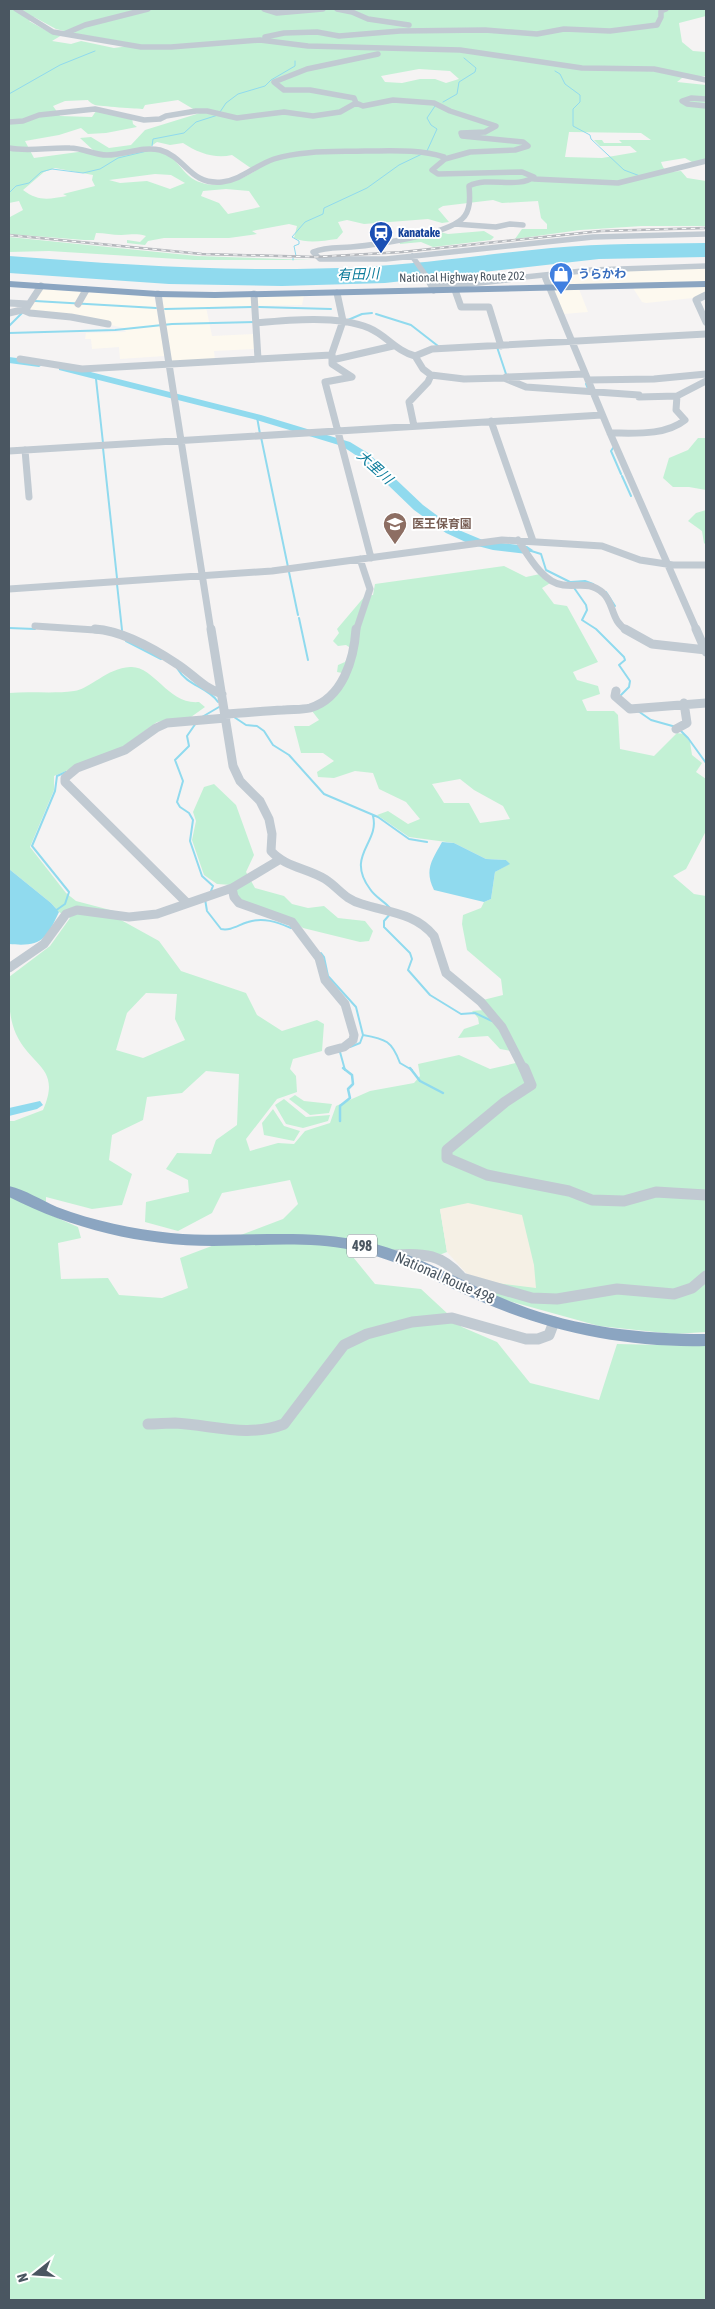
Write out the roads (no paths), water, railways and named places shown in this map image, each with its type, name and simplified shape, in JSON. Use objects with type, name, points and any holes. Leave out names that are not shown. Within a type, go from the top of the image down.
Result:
[{"type":"highway","name":"National Highway Route 202","points":[[9,284],[158,294],[254,294],[337,293],[433,287],[455,290],[706,284]]},
{"type":"highway","name":"National Route 498","points":[[9,1191],[48,1209],[90,1223],[144,1235],[194,1240],[283,1238],[325,1240],[359,1245],[393,1255],[460,1281],[487,1298],[554,1322],[619,1335],[681,1341],[706,1340]]},
{"type":"street","points":[[16,9],[47,29],[124,45],[157,47],[260,40],[308,46],[470,51],[582,68],[654,69],[706,80]]},
{"type":"street","points":[[64,34],[85,25],[148,9]]},
{"type":"street","points":[[264,9],[277,13],[323,9]]},
{"type":"street","points":[[337,9],[385,23],[417,25],[439,31]]},
{"type":"street","points":[[260,40],[284,33],[317,32],[339,36],[400,31],[486,30],[529,34],[550,33],[568,29],[621,31],[658,25],[661,11],[666,9]]},
{"type":"street","points":[[413,50],[415,52],[410,54],[367,55],[282,76],[274,82],[284,90],[310,90],[354,98],[356,103],[363,106],[393,100],[434,103],[450,111],[496,126],[493,130],[485,132],[461,133],[462,136],[523,142],[528,146],[515,150],[470,152],[445,159],[434,167],[432,171],[443,174],[522,172],[532,176],[534,179]]},
{"type":"street","points":[[706,98],[691,98],[682,101],[687,104],[706,106]]},
{"type":"street","points":[[9,122],[23,121],[39,115],[88,109],[108,110],[118,115],[144,120],[160,120],[166,116],[196,111],[237,118],[284,112],[313,116],[331,114],[356,103]]},
{"type":"street","points":[[9,148],[31,152],[68,148],[107,155],[139,149],[159,150],[172,155],[196,179],[210,182],[233,180],[264,163],[313,151],[404,149],[424,151],[445,159]]},
{"type":"street","points":[[455,224],[465,215],[470,202],[469,186],[475,182],[496,180],[521,182],[534,179],[618,183],[706,161]]},
{"type":"street","points":[[523,225],[510,224],[496,227],[455,224],[417,235],[353,247],[328,248],[313,252],[320,259],[339,260],[412,256],[567,239],[706,234]]},
{"type":"street","points":[[412,256],[433,287],[616,269],[706,266]]},
{"type":"street","points":[[518,540],[539,571],[561,585],[586,584],[604,594],[617,623],[622,628],[652,644],[705,649],[602,415],[544,275]]},
{"type":"street","points":[[23,310],[40,286]]},
{"type":"street","points":[[78,303],[86,290]]},
{"type":"street","points":[[455,290],[461,307],[489,307],[498,346]]},
{"type":"street","points":[[337,293],[343,320],[340,337],[333,346],[331,358],[335,366],[352,377],[325,382],[371,558]]},
{"type":"street","points":[[158,294],[233,766],[240,781],[260,801],[269,819],[272,834],[271,851],[279,860],[296,869],[318,875],[343,896],[361,904],[391,911],[430,930],[434,936],[446,973],[481,1002],[499,1022],[520,1060],[531,1085],[505,1102],[447,1150],[445,1154],[449,1160],[487,1175],[569,1191],[592,1200],[624,1201],[656,1192],[706,1195]]},
{"type":"street","points":[[254,294],[258,359]]},
{"type":"street","points":[[706,294],[696,300],[706,322]]},
{"type":"street","points":[[9,303],[28,304]]},
{"type":"street","points":[[9,313],[23,310],[30,313],[71,316],[108,324]]},
{"type":"street","points":[[256,322],[343,320],[371,329],[403,353],[415,356],[432,349],[572,343],[706,334]]},
{"type":"street","points":[[20,359],[82,369],[258,359],[331,358],[393,346]]},
{"type":"street","points":[[415,356],[423,369],[432,375],[464,379],[496,378],[587,377],[654,380],[705,376],[702,386],[693,387],[677,396],[650,398],[592,391],[526,387],[511,380],[496,378]]},
{"type":"street","points":[[414,426],[409,402],[432,375]]},
{"type":"street","points":[[610,433],[643,432],[673,428],[682,424],[684,420],[676,412],[677,396]]},
{"type":"street","points":[[9,451],[602,415]]},
{"type":"street","points":[[491,421],[532,541]]},
{"type":"street","points":[[25,450],[29,497]]},
{"type":"street","points":[[9,588],[272,571],[483,541],[518,540],[602,546],[632,558],[668,564],[706,565]]},
{"type":"street","points":[[187,903],[65,782],[65,778],[86,764],[123,751],[158,726],[225,716],[317,706],[334,693],[348,671],[354,654],[357,623],[370,596],[368,578],[360,559]]},
{"type":"street","points":[[35,626],[108,630],[121,634],[178,664],[209,690],[222,694]]},
{"type":"street","points":[[616,691],[614,696],[617,699],[634,708],[684,703],[706,703]]},
{"type":"street","points":[[678,728],[687,723],[684,703]]},
{"type":"street","points":[[9,968],[44,944],[66,914],[70,912],[85,910],[129,917],[144,917],[232,888],[279,860]]},
{"type":"street","points":[[232,888],[234,897],[239,903],[292,922],[319,958],[325,980],[345,1004],[354,1035],[353,1040],[344,1047],[329,1051]]},
{"type":"street","points":[[460,1281],[532,1298],[557,1299],[617,1289],[674,1294],[692,1288],[706,1276]]},
{"type":"street","points":[[148,1424],[173,1423],[258,1432],[274,1430],[284,1424],[344,1345],[357,1337],[425,1319],[440,1318],[454,1319],[528,1341],[541,1339],[549,1335],[554,1322]]},
{"type":"water","name":"有田川","points":[[706,243],[706,257],[599,259],[385,283],[282,286],[169,284],[9,273],[9,256],[228,269],[316,269],[408,264],[570,246]]},
{"type":"water","points":[[442,842],[454,843],[486,859],[506,860],[510,864],[495,872],[491,899],[484,902],[434,890],[430,877],[431,865]]},
{"type":"water","points":[[9,869],[51,903],[59,912],[46,935],[35,943],[9,944]]},
{"type":"water","points":[[40,1101],[43,1105],[37,1109],[9,1116],[9,1108]]},
{"type":"waterway","points":[[9,94],[60,65],[95,51]]},
{"type":"waterway","points":[[443,102],[457,94],[459,82],[475,72],[476,68],[464,58]]},
{"type":"waterway","points":[[152,146],[153,139],[184,133],[196,122],[218,115],[226,103],[238,94],[265,86],[271,80],[295,66],[295,61]]},
{"type":"waterway","points":[[555,71],[560,74],[565,84],[580,95],[580,102],[573,109],[573,126],[590,135],[591,139],[624,170],[640,176]]},
{"type":"waterway","points":[[427,151],[437,129],[431,125],[427,118],[435,106]]},
{"type":"waterway","points":[[9,193],[16,186],[29,183],[41,172],[52,169],[83,173],[100,169],[118,158],[147,151]]},
{"type":"waterway","points":[[296,256],[294,246],[299,244],[299,241],[292,237],[305,222],[323,214],[324,208],[367,188],[399,165],[422,154]]},
{"type":"waterway","points":[[35,301],[156,308]]},
{"type":"waterway","points":[[165,309],[252,307]]},
{"type":"waterway","points":[[259,307],[331,309]]},
{"type":"waterway","points":[[9,326],[22,313]]},
{"type":"waterway","points":[[348,320],[362,314],[372,313]]},
{"type":"waterway","points":[[376,314],[411,325],[438,346]]},
{"type":"waterway","points":[[9,333],[115,330],[172,324],[255,322]]},
{"type":"waterway","points":[[497,347],[506,374]]},
{"type":"waterway","name":"大里川","points":[[9,360],[39,364]]},
{"type":"waterway","name":"大里川","points":[[63,368],[257,417],[346,444],[364,455],[418,507],[450,531],[480,543],[527,550]]},
{"type":"waterway","points":[[98,376],[96,379],[103,443]]},
{"type":"waterway","points":[[586,384],[588,389]]},
{"type":"waterway","points":[[257,417],[260,434]]},
{"type":"waterway","points":[[261,437],[288,567]]},
{"type":"waterway","points":[[103,448],[117,578]]},
{"type":"waterway","points":[[613,448],[611,451],[621,474]]},
{"type":"waterway","points":[[622,476],[631,496]]},
{"type":"waterway","name":"大里川","points":[[528,550],[541,554],[546,570],[570,582],[586,605],[587,610],[582,620],[596,629],[624,657],[625,660],[619,665],[630,681],[629,687],[620,696]]},
{"type":"waterway","points":[[289,572],[298,615]]},
{"type":"waterway","points":[[571,582],[585,581],[593,584]]},
{"type":"waterway","points":[[117,584],[122,630]]},
{"type":"waterway","points":[[606,592],[615,606]]},
{"type":"waterway","points":[[299,618],[308,660]]},
{"type":"waterway","points":[[9,628],[35,629]]},
{"type":"waterway","points":[[126,641],[161,659]]},
{"type":"waterway","points":[[177,668],[186,679],[214,697],[218,702]]},
{"type":"waterway","points":[[202,717],[219,707]]},
{"type":"waterway","points":[[638,711],[651,720],[676,727]]},
{"type":"waterway","points":[[234,717],[246,725],[257,726],[264,731],[273,745],[289,755],[324,794],[378,817],[409,839],[427,842]]},
{"type":"waterway","points":[[196,723],[187,736],[189,746],[175,760],[183,781],[177,802],[180,807],[189,813],[193,820],[190,841],[202,876],[213,886],[211,891]]},
{"type":"waterway","points":[[680,730],[706,763]]},
{"type":"waterway","points":[[55,911],[65,904],[69,892],[32,846],[55,791],[57,776],[66,772]]},
{"type":"waterway","points":[[373,816],[372,834],[362,858],[361,867],[363,877],[370,889],[390,908]]},
{"type":"waterway","points":[[205,899],[207,911],[221,929],[259,920],[275,922],[291,928]]},
{"type":"waterway","points":[[391,913],[384,921],[384,927],[410,953],[412,959],[408,970],[430,995],[461,1014],[475,1013],[492,1021]]},
{"type":"waterway","points":[[321,953],[324,957],[328,976],[356,1007],[363,1035]]},
{"type":"waterway","points":[[350,1047],[360,1043],[363,1035]]},
{"type":"waterway","points":[[363,1035],[387,1042],[394,1050],[400,1063],[411,1070]]},
{"type":"waterway","points":[[340,1052],[345,1069]]},
{"type":"waterway","points":[[340,1121],[340,1106],[350,1098],[348,1089],[353,1084],[352,1075],[345,1069]]},
{"type":"waterway","points":[[411,1070],[420,1081],[443,1093]]},
{"type":"railway","points":[[9,235],[202,254],[316,257],[402,252],[601,231],[706,228]]},
{"type":"place","name":"Kanatake","points":[[381,254]]},
{"type":"place","name":"うらかわ","points":[[561,295]]},
{"type":"place","name":"医王保育園","points":[[395,545]]}]
